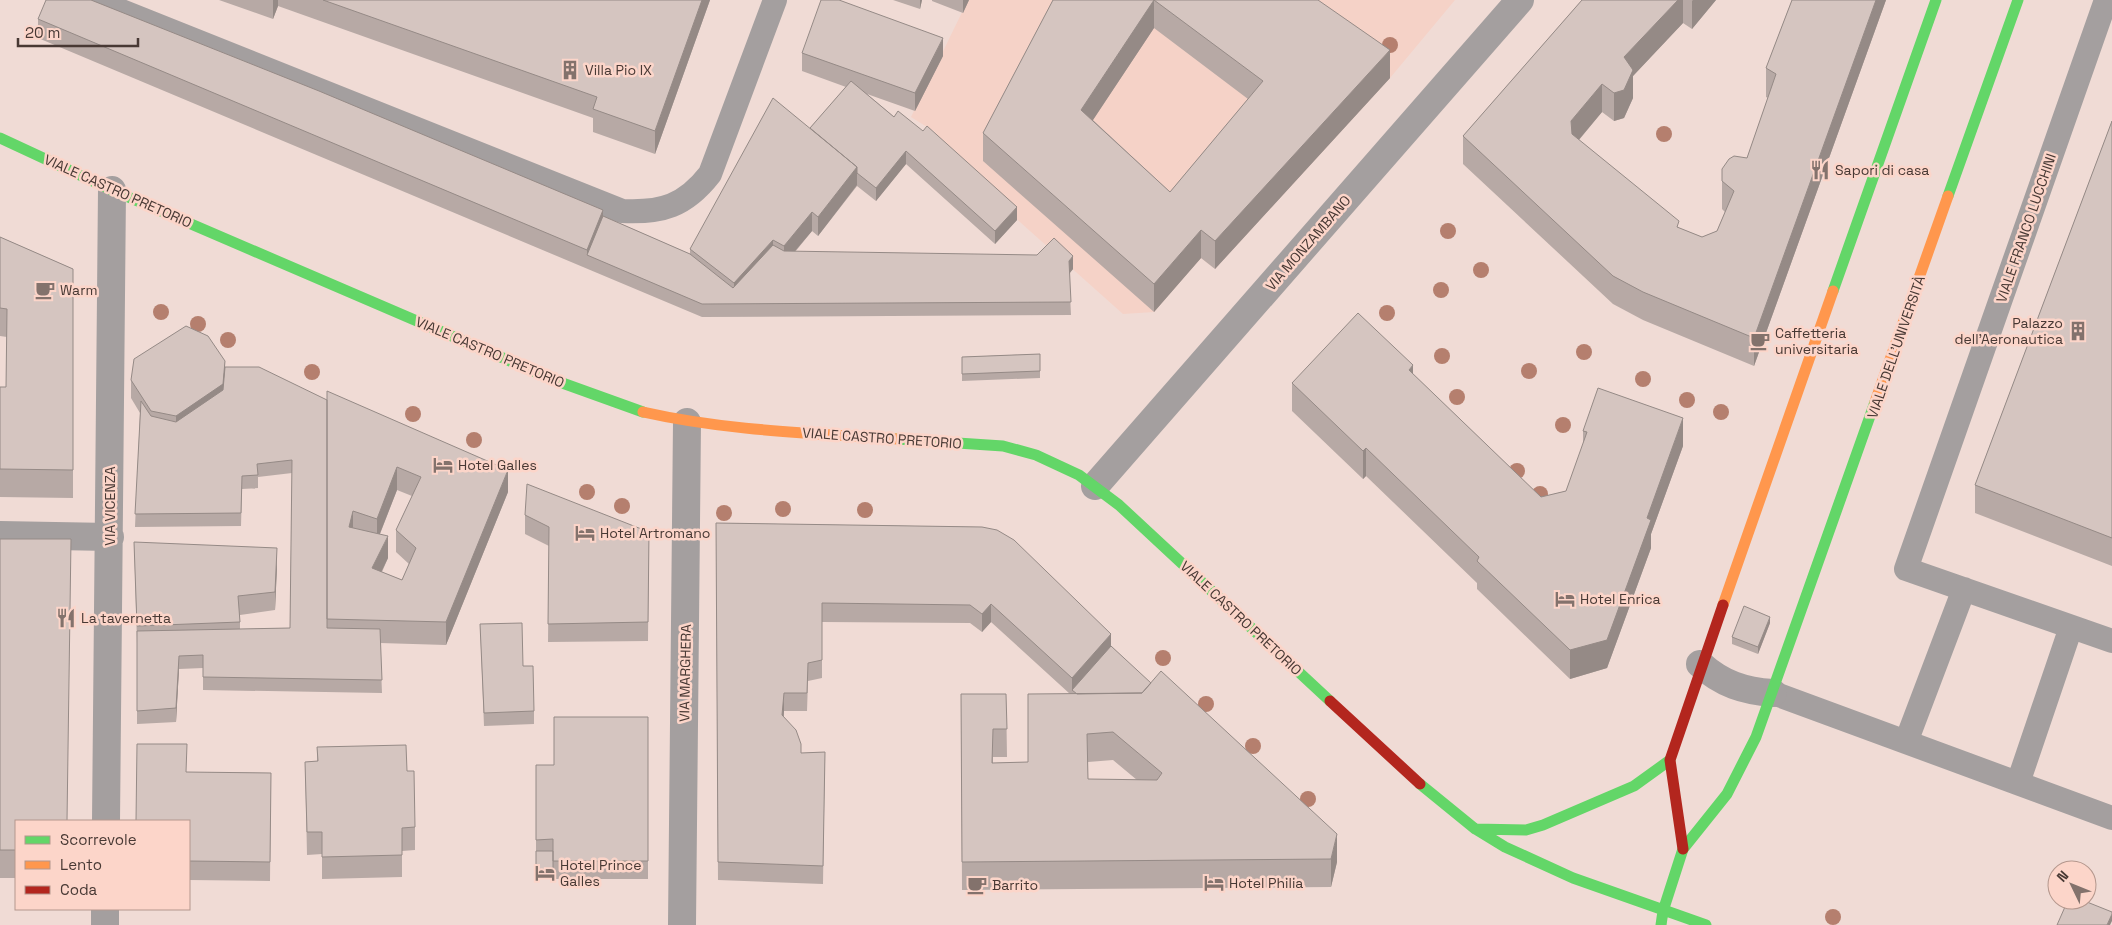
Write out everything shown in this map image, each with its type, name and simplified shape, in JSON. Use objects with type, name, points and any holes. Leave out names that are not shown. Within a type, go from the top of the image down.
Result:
[{"type":"street","name":"VIA MONZAMBANO","points":[[1096,486],[1520,0]]},
{"type":"street","name":"VIALE DELL'UNIVERSITÀ","points":[[1683,848],[1670,760],[1700,664],[1936,0]]},
{"type":"street","name":"VIALE DELL'UNIVERSITÀ","points":[[1661,925],[1663,910],[1683,848],[1710,816],[1735,780],[1756,737],[1773,694],[2018,0]]},
{"type":"street","name":"VIALE CASTRO PRETORIO","points":[[0,138],[112,190],[566,385],[636,410],[687,422],[802,433],[1003,446],[1034,454],[1061,464],[1096,486],[1119,505],[1417,782],[1474,828],[1531,860],[1573,878],[1706,925]]},
{"type":"street","name":"VIA VICENZA","points":[[106,820],[112,190]]},
{"type":"street","name":"VIA MARGHERA","points":[[682,925],[687,422]]},
{"type":"street","points":[[0,535],[110,536]]},
{"type":"street","points":[[1700,664],[1711,674],[1734,687],[1773,694]]},
{"type":"street","points":[[1474,828],[1526,830],[1543,825],[1634,786],[1670,760]]},
{"type":"street","points":[[105,910],[105,925]]},
{"type":"lane","points":[[94,0],[622,211],[641,212],[681,202],[697,191],[710,174],[776,0]]},
{"type":"lane","name":"VIALE FRANCO LUCCHINI","points":[[1964,589],[1906,569],[2106,0]]},
{"type":"lane","points":[[1906,742],[1964,589],[2112,642]]},
{"type":"lane","points":[[2018,783],[2071,627]]},
{"type":"lane","points":[[1773,694],[2112,818]]},
{"type":"shaded area","points":[[968,0],[1455,0],[1390,78],[1215,269],[1201,258],[1154,312],[1123,314],[929,141],[935,132],[911,117]]},
{"type":"building","points":[[46,0],[91,0],[319,91],[603,210],[587,250],[38,19]]},
{"type":"building","name":"Villa Pio IX","points":[[323,0],[702,0],[655,131],[593,109],[597,97]]},
{"type":"building","points":[[821,0],[839,0],[943,38],[915,93],[802,53]]},
{"type":"building","points":[[1053,0],[1154,0],[1318,0],[1390,50],[1215,241],[1201,230],[1154,284],[983,133]],"holes":[[[1154,0],[1263,81],[1170,192],[1081,110]]]},
{"type":"building","points":[[1582,0],[1678,0],[1624,57],[1633,70],[1624,90],[1614,93],[1602,84],[1571,121],[1572,134],[1679,221],[1677,227],[1702,237],[1717,231],[1734,191],[1722,181],[1722,169],[1729,159],[1734,156],[1747,158],[1776,74],[1766,68],[1792,0],[1876,0],[1754,338],[1643,292],[1613,276],[1463,136]]},
{"type":"building","points":[[851,81],[894,117],[898,111],[923,131],[927,126],[1017,207],[995,231],[906,151],[876,188],[857,173],[857,167],[810,128]]},
{"type":"building","points":[[773,98],[857,167],[818,217],[812,212],[784,246],[773,240],[734,283],[690,249]]},
{"type":"building","name":"Palazzo dell'Aeronautica","points":[[2112,121],[2112,538],[1975,485]]},
{"type":"building","points":[[603,216],[690,254],[733,288],[773,245],[784,251],[1037,255],[1054,238],[1073,256],[1069,261],[1071,302],[702,304],[587,255]]},
{"type":"building","points":[[0,237],[73,269],[73,470],[0,469],[0,387],[6,387],[7,309],[0,308]]},
{"type":"building","points":[[1358,313],[1413,365],[1409,370],[1541,497],[1566,491],[1587,432],[1583,431],[1598,388],[1683,418],[1647,518],[1651,520],[1607,640],[1570,650],[1477,561],[1479,557],[1366,448],[1363,451],[1292,383]]},
{"type":"building","points":[[186,326],[208,336],[225,361],[223,384],[176,416],[151,411],[131,380],[134,359]]},
{"type":"building","points":[[1040,354],[1040,371],[962,374],[962,357]]},
{"type":"building","points":[[225,367],[259,367],[327,400],[327,628],[380,629],[382,680],[203,677],[203,655],[179,656],[176,708],[137,711],[137,631],[290,628],[292,460],[257,464],[258,475],[242,476],[241,513],[135,514],[141,401],[151,416],[176,422],[223,390]]},
{"type":"building","points":[[327,391],[508,470],[446,622],[327,619]],"holes":[[[397,467],[421,477],[396,530],[416,548],[402,580],[372,568],[388,536],[349,527],[353,511],[377,519]]]},
{"type":"building","points":[[527,484],[649,532],[648,622],[548,624],[549,527],[525,515]]},
{"type":"building","points":[[716,523],[982,527],[997,530],[1014,540],[1111,634],[1072,678],[991,604],[982,614],[970,605],[822,603],[822,660],[808,663],[807,693],[784,693],[782,715],[796,730],[801,744],[801,753],[825,752],[823,866],[718,862]]},
{"type":"building","points":[[0,539],[71,539],[67,820],[15,820],[15,850],[0,850]]},
{"type":"building","points":[[134,542],[277,548],[275,592],[238,596],[240,622],[137,626]]},
{"type":"building","points":[[1744,606],[1770,617],[1758,647],[1732,637]]},
{"type":"building","points":[[522,623],[523,666],[533,666],[534,711],[484,713],[480,624]]},
{"type":"building","points":[[1111,646],[1151,683],[1142,693],[1077,694],[1072,690]]},
{"type":"building","points":[[1161,671],[1337,834],[1331,859],[962,862],[961,694],[1006,694],[1007,729],[993,729],[992,763],[1028,762],[1028,694],[1142,693]],"holes":[[[1113,732],[1162,773],[1157,780],[1088,779],[1087,734]]]},
{"type":"building","points":[[554,717],[648,717],[648,861],[553,861],[553,839],[536,840],[536,765],[554,765]]},
{"type":"building","points":[[137,744],[187,744],[186,772],[271,773],[270,862],[190,861],[190,820],[136,820]]},
{"type":"building","points":[[406,745],[407,771],[414,771],[415,827],[402,828],[402,855],[322,857],[322,832],[307,832],[305,762],[318,761],[317,747]]},
{"type":"building","points":[[536,851],[553,851],[553,872],[536,872]]},
{"type":"building","points":[[2097,906],[2112,912],[2107,925],[2057,925],[2064,910],[2097,910]]},
{"type":"traffic: fast","points":[[1833,291],[1936,0]]},
{"type":"traffic: fast","points":[[1948,196],[2018,0]]},
{"type":"traffic: fast","points":[[0,138],[112,190],[554,380],[643,412]]},
{"type":"traffic: fast","points":[[1661,925],[1663,911],[1683,849],[1727,794],[1756,737],[1875,402]]},
{"type":"traffic: fast","points":[[897,439],[1003,446],[1036,455],[1079,475],[1119,505],[1330,701]]},
{"type":"traffic: fast","points":[[1475,829],[1526,830],[1543,825],[1634,786],[1670,760]]},
{"type":"traffic: fast","points":[[1420,784],[1474,828],[1505,847],[1573,878],[1706,925]]},
{"type":"traffic: slow","points":[[1875,402],[1948,196]]},
{"type":"traffic: slow","points":[[1723,605],[1833,291]]},
{"type":"traffic: slow","points":[[643,412],[738,427],[897,439]]},
{"type":"traffic: jam","points":[[1683,849],[1670,760],[1723,605]]},
{"type":"traffic: jam","points":[[1330,701],[1420,784]]},
{"type":"place","name":"Villa Pio IX","points":[[570,70]]},
{"type":"place","name":"Sapori di casa","points":[[1820,170]]},
{"type":"place","name":"Warm","points":[[45,290]]},
{"type":"place","name":"Palazzo dell'Aeronautica","points":[[2078,331]]},
{"type":"place","name":"Caffetteria universitaria","points":[[1760,341]]},
{"type":"place","name":"Hotel Galles","points":[[443,465]]},
{"type":"place","name":"Hotel Artromano","points":[[585,533]]},
{"type":"place","name":"Hotel Enrica","points":[[1565,599]]},
{"type":"place","name":"La tavernetta","points":[[66,618]]},
{"type":"place","name":"Hotel Prince Galles","points":[[545,873]]},
{"type":"place","name":"Hotel Philia","points":[[1214,883]]},
{"type":"place","name":"Barrito","points":[[977,885]]}]
